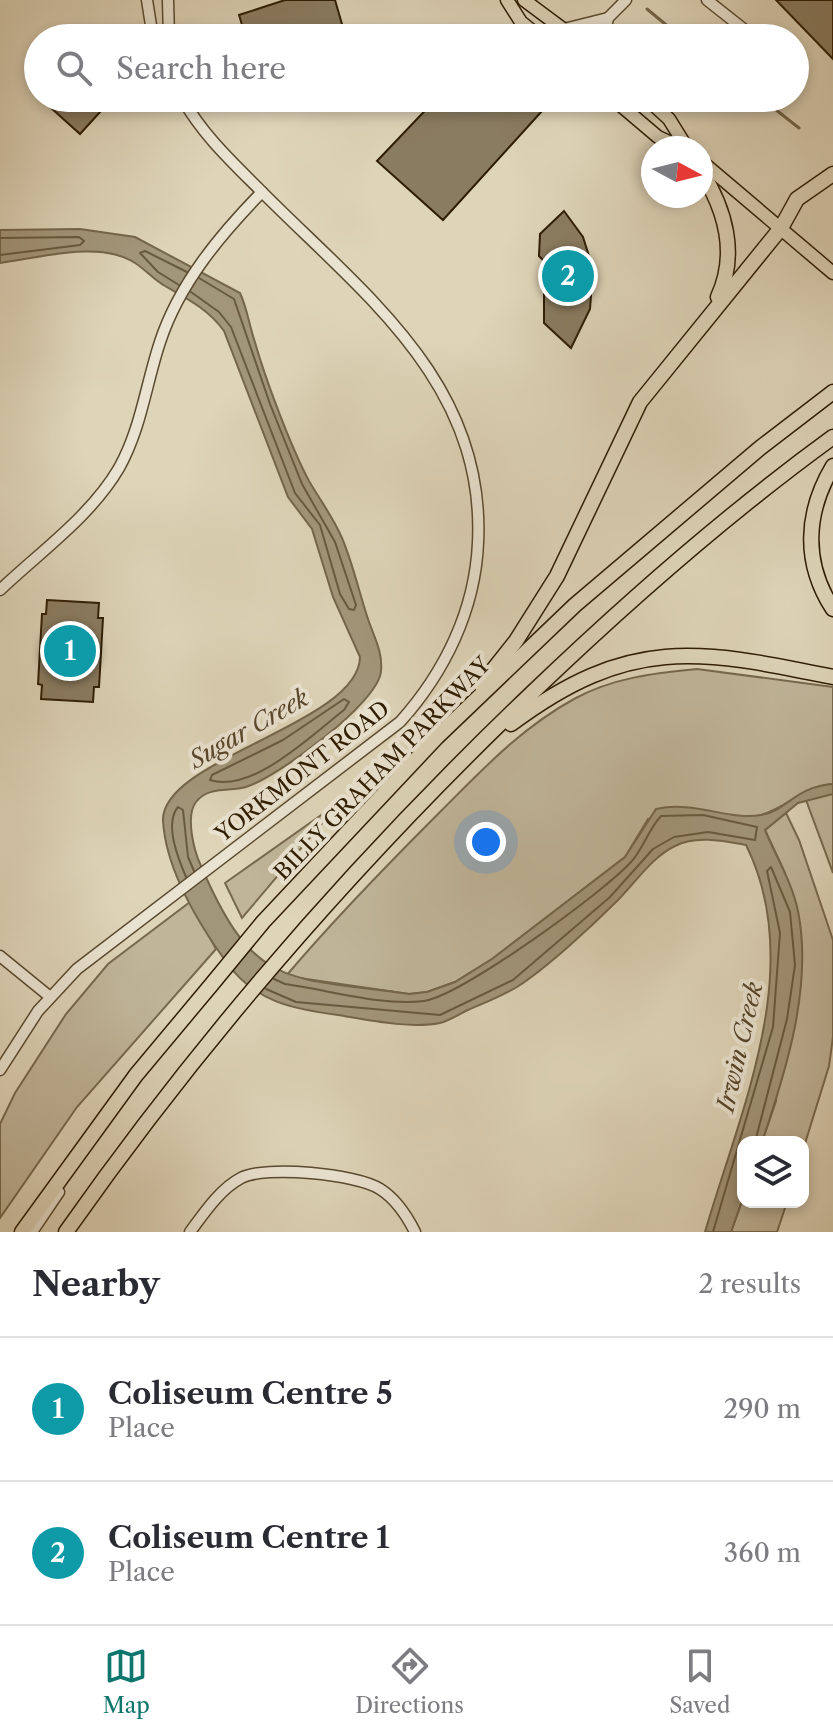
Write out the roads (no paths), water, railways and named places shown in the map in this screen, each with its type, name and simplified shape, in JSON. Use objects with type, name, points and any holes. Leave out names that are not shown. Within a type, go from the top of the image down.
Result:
[{"type":"highway","points":[[437,737],[516,641],[557,576],[640,402],[713,308],[781,228],[797,199],[833,174]]},
{"type":"highway","points":[[713,195],[723,215],[728,246],[726,273],[713,308]]},
{"type":"highway","name":"BILLY GRAHAM PARKWAY","points":[[22,1232],[136,1075],[263,922],[437,737],[575,605],[748,458],[833,392]]},
{"type":"highway","points":[[66,1232],[161,1102],[292,943],[459,762],[597,630],[781,475],[833,437]]},
{"type":"highway","points":[[833,466],[813,512],[810,540],[814,568],[833,609]]},
{"type":"highway","points":[[459,762],[562,688],[619,665],[647,659],[719,655],[833,677]]},
{"type":"main road","points":[[507,0],[524,24]]},
{"type":"main road","points":[[524,0],[557,24]]},
{"type":"main road","points":[[629,112],[657,136]]},
{"type":"main road","points":[[661,112],[678,136]]},
{"type":"main road","points":[[713,171],[833,273]]},
{"type":"street","points":[[147,0],[151,24]]},
{"type":"street","points":[[168,0],[169,24]]},
{"type":"street","points":[[584,24],[608,18],[626,0]]},
{"type":"street","points":[[707,0],[737,24]]},
{"type":"street","points":[[607,24],[608,18]]},
{"type":"street","name":"YORKMONT ROAD","points":[[0,1070],[49,996],[77,969],[400,722],[442,666],[469,599],[479,524],[476,485],[466,445],[433,372],[393,325],[199,126],[190,112]]},
{"type":"street","points":[[0,590],[78,517],[112,479],[128,450],[169,319],[213,247],[262,192]]},
{"type":"street","points":[[0,956],[49,996]]},
{"type":"street","points":[[32,1232],[62,1187],[78,1155]]},
{"type":"street","points":[[190,1232],[228,1187],[242,1177],[279,1172],[358,1180],[379,1188],[395,1202],[415,1232]]},
{"type":"water","points":[[80,229],[135,237],[240,293],[278,411],[309,481],[342,538],[379,651],[381,671],[376,685],[345,719],[301,755],[246,787],[206,794],[196,802],[191,816],[196,852],[220,907],[239,936],[258,957],[279,970],[303,979],[409,994],[427,992],[455,982],[492,959],[625,857],[656,809],[684,807],[736,815],[761,815],[778,809],[809,790],[833,784],[833,794],[798,803],[765,830],[788,880],[798,911],[802,940],[800,998],[788,1057],[764,1136],[737,1136],[737,1208],[739,1208],[731,1232],[705,1232],[749,1089],[762,1039],[769,989],[770,940],[763,892],[746,845],[701,840],[683,843],[667,851],[583,934],[529,979],[440,1023],[389,1023],[290,1006],[250,987],[227,963],[185,896],[170,859],[163,821],[171,799],[192,779],[328,702],[351,681],[360,657],[333,597],[312,529],[288,497],[224,331],[198,306],[121,256],[69,252],[0,263],[0,230]]},
{"type":"waterway","points":[[647,9],[665,24]]},
{"type":"waterway","points":[[779,112],[799,128]]},
{"type":"place","name":"Coliseum Centre 1","points":[[568,276]]},
{"type":"place","name":"Coliseum Centre 5","points":[[70,651]]},
{"type":"water label","name":"Sugar Creek","points":[[249,729]]},
{"type":"water label","name":"Irwin Creek","points":[[740,1047]]}]
